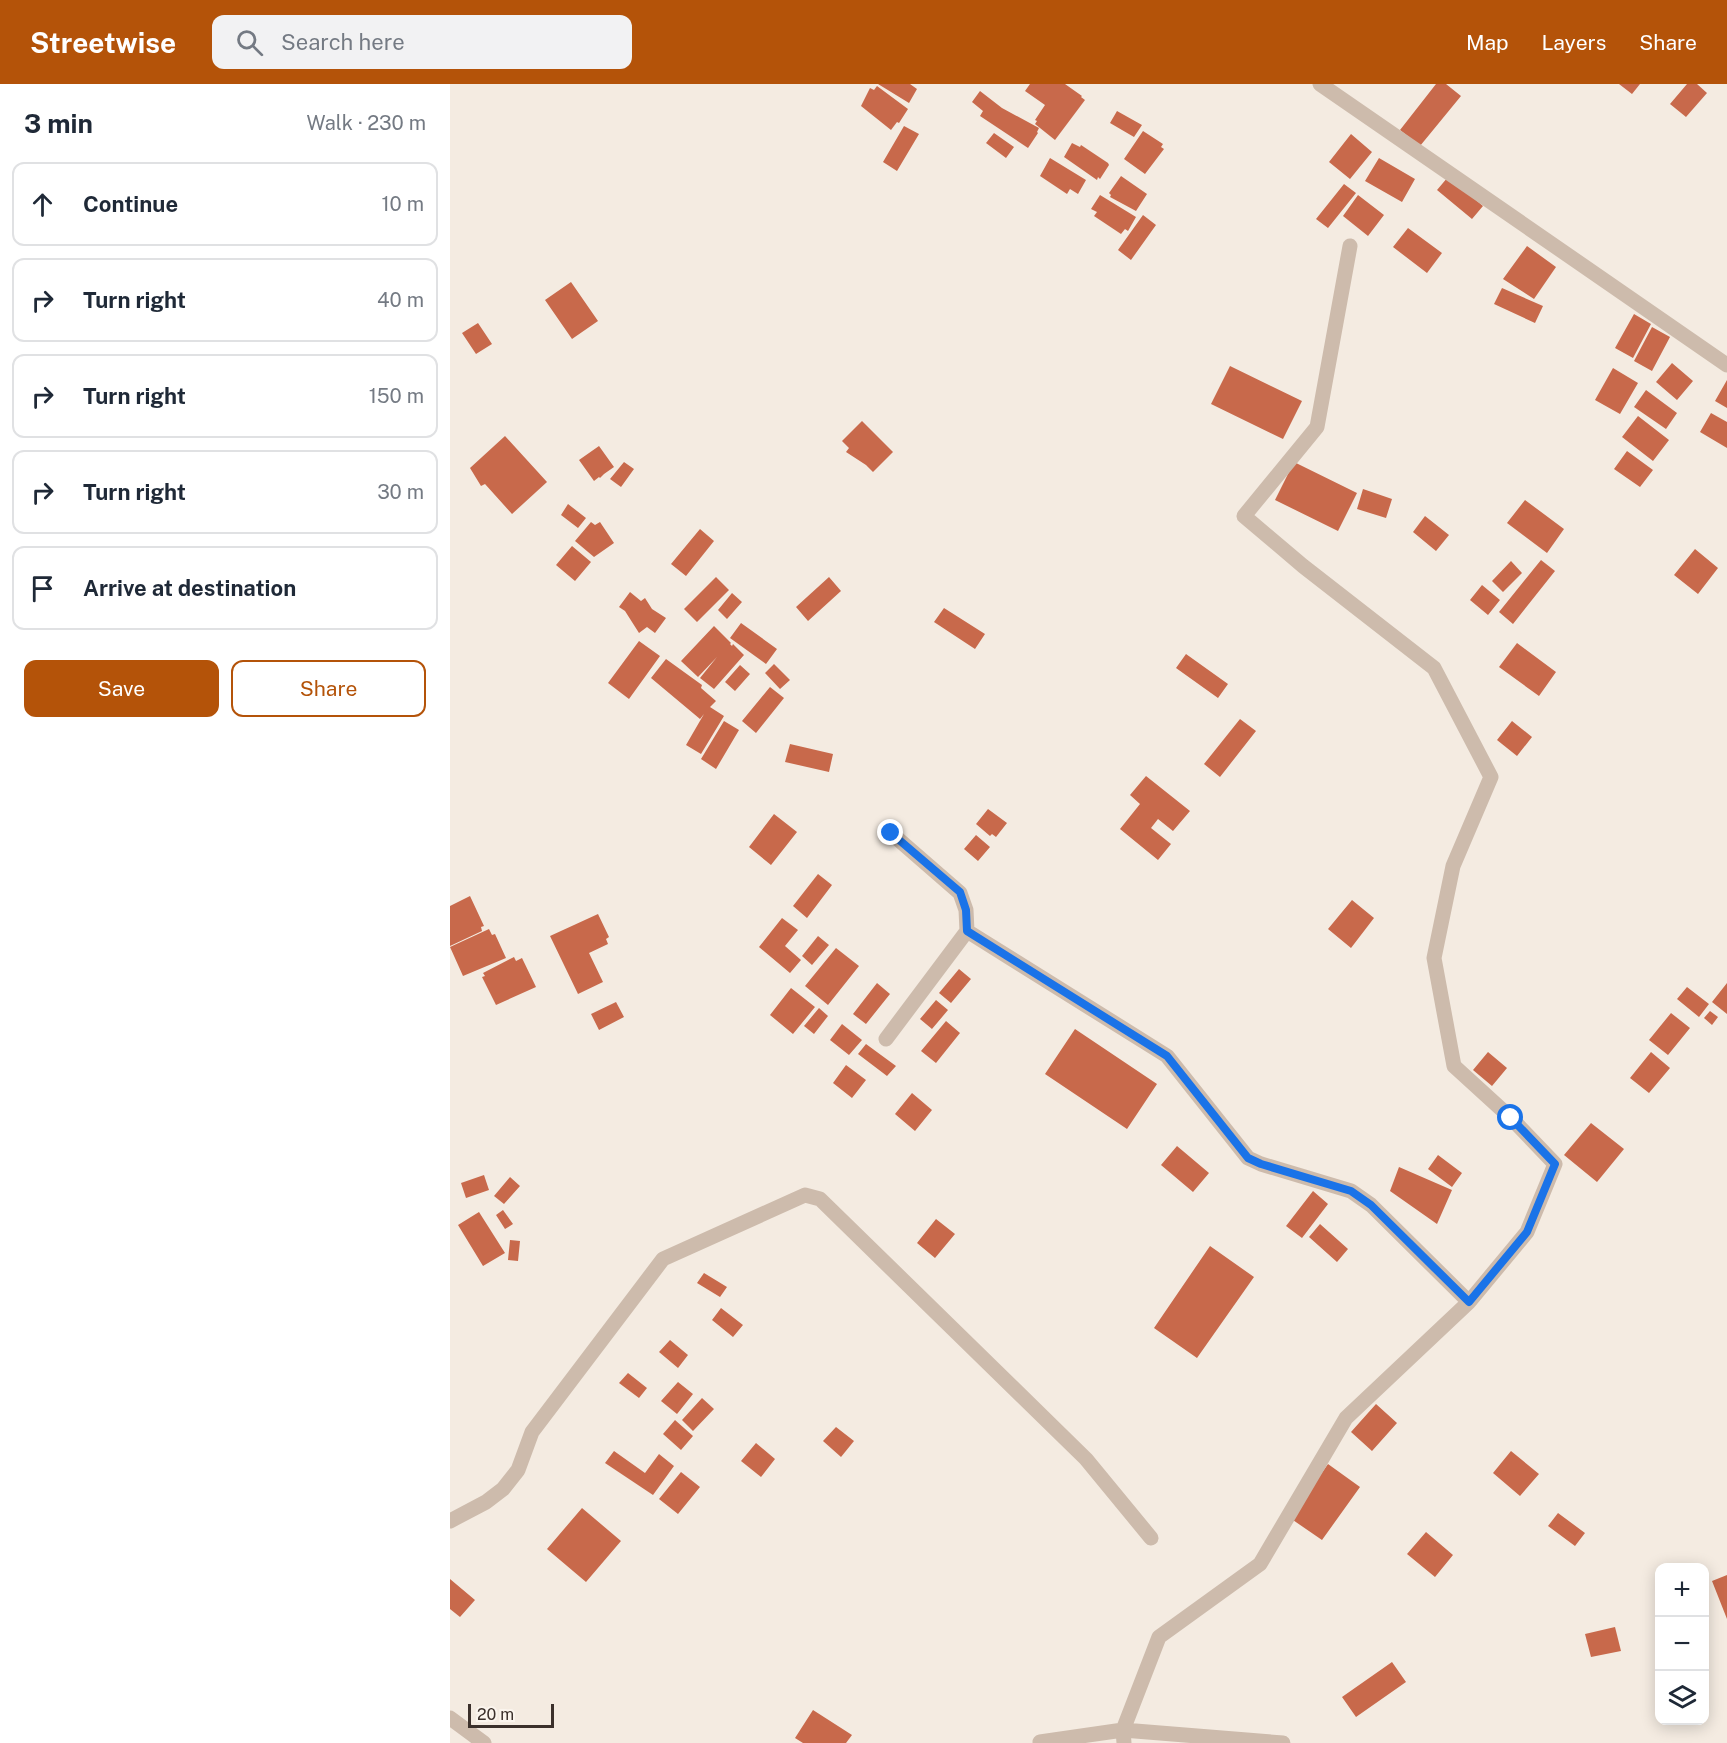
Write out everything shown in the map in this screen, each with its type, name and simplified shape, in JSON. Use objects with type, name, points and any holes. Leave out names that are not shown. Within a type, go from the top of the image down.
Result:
[{"type":"street","points":[[1320,84],[1727,365]]},
{"type":"street","points":[[1124,1737],[1160,1637],[1260,1564],[1346,1418],[1469,1302],[1527,1232],[1555,1164],[1511,1118],[1454,1066],[1434,958],[1453,866],[1491,777],[1434,668],[1303,566],[1244,516],[1317,427],[1350,246]]},
{"type":"street","points":[[886,1039],[967,931],[966,910],[960,892],[891,833]]},
{"type":"street","points":[[967,931],[1167,1056],[1248,1158],[1351,1191],[1371,1205],[1469,1302]]},
{"type":"street","points":[[450,1521],[486,1502],[503,1489],[518,1470],[532,1432],[663,1259],[805,1195],[820,1199],[1086,1459],[1150,1538]]},
{"type":"street","points":[[452,1721],[484,1743]]},
{"type":"street","points":[[1040,1742],[1124,1737],[1283,1743]]},
{"type":"building","points":[[878,84],[910,84],[917,89],[909,103]]},
{"type":"building","points":[[1030,84],[1065,84],[1085,100],[1055,140],[1035,124],[1037,121],[1035,120],[1045,105],[1025,91]]},
{"type":"building","points":[[1436,84],[1446,84],[1461,96],[1420,146],[1400,130]]},
{"type":"building","points":[[1619,84],[1640,84],[1632,94]]},
{"type":"building","points":[[1687,84],[1697,84],[1707,93],[1686,117],[1670,104]]},
{"type":"building","points":[[877,86],[908,109],[899,123],[897,122],[891,130],[861,106],[870,88],[874,90]]},
{"type":"building","points":[[980,91],[1002,108],[1039,128],[1028,148],[980,116],[983,111],[972,102]]},
{"type":"building","points":[[1117,111],[1142,125],[1134,137],[1110,123]]},
{"type":"building","points":[[904,126],[919,134],[897,171],[883,162]]},
{"type":"building","points":[[1143,131],[1163,144],[1161,147],[1164,149],[1145,174],[1124,159]]},
{"type":"building","points":[[994,133],[1014,147],[1006,158],[986,143]]},
{"type":"building","points":[[1351,134],[1372,152],[1350,179],[1329,162]]},
{"type":"building","points":[[1072,143],[1080,147],[1081,145],[1108,163],[1100,179],[1098,177],[1097,180],[1064,157]]},
{"type":"building","points":[[1050,158],[1086,180],[1078,194],[1070,189],[1067,194],[1040,176]]},
{"type":"building","points":[[1379,158],[1415,179],[1402,202],[1365,181]]},
{"type":"building","points":[[1121,176],[1147,194],[1136,211],[1110,197],[1109,193]]},
{"type":"building","points":[[1448,177],[1483,206],[1472,219],[1437,190]]},
{"type":"building","points":[[1344,184],[1356,193],[1328,228],[1316,219]]},
{"type":"building","points":[[1100,195],[1136,217],[1128,231],[1125,229],[1121,234],[1094,216],[1097,212],[1091,209]]},
{"type":"building","points":[[1358,195],[1384,215],[1368,236],[1343,216]]},
{"type":"building","points":[[1143,215],[1156,225],[1131,260],[1118,250]]},
{"type":"building","points":[[1408,228],[1442,253],[1427,273],[1393,247]]},
{"type":"building","points":[[1527,246],[1556,267],[1534,299],[1503,279]]},
{"type":"building","points":[[571,282],[598,321],[572,339],[545,300]]},
{"type":"building","points":[[1502,288],[1543,306],[1535,323],[1494,304]]},
{"type":"building","points":[[1634,314],[1651,324],[1633,358],[1615,348]]},
{"type":"building","points":[[478,323],[492,344],[476,354],[462,333]]},
{"type":"building","points":[[1652,327],[1670,337],[1652,371],[1634,361]]},
{"type":"building","points":[[1672,363],[1693,381],[1677,400],[1656,382]]},
{"type":"building","points":[[1230,366],[1302,401],[1283,439],[1211,404]]},
{"type":"building","points":[[1613,368],[1638,383],[1620,414],[1595,400]]},
{"type":"building","points":[[1727,380],[1727,408],[1715,401]]},
{"type":"building","points":[[1646,390],[1677,413],[1666,429],[1634,407]]},
{"type":"building","points":[[1711,413],[1727,422],[1727,448],[1700,432]]},
{"type":"building","points":[[1638,416],[1669,440],[1653,461],[1622,437]]},
{"type":"building","points":[[862,421],[893,452],[873,472],[846,452],[849,448],[842,441]]},
{"type":"building","points":[[505,436],[547,482],[512,514],[485,484],[481,486],[470,468]]},
{"type":"building","points":[[599,446],[614,467],[594,481],[579,460]]},
{"type":"building","points":[[1627,451],[1653,470],[1640,487],[1614,469]]},
{"type":"building","points":[[624,462],[634,469],[621,487],[610,479]]},
{"type":"building","points":[[1294,462],[1357,493],[1338,531],[1275,500]]},
{"type":"building","points":[[1363,489],[1392,499],[1386,518],[1357,509]]},
{"type":"building","points":[[1525,500],[1564,529],[1547,553],[1507,523]]},
{"type":"building","points":[[568,504],[586,518],[578,528],[561,515]]},
{"type":"building","points":[[1425,516],[1449,535],[1436,551],[1413,532]]},
{"type":"building","points":[[591,522],[595,525],[600,522],[614,543],[594,557],[575,541]]},
{"type":"building","points":[[700,529],[714,541],[686,576],[671,564]]},
{"type":"building","points":[[572,546],[591,562],[575,581],[556,565]]},
{"type":"building","points":[[1695,549],[1718,568],[1698,594],[1674,575]]},
{"type":"building","points":[[1541,560],[1555,571],[1513,624],[1499,612]]},
{"type":"building","points":[[1511,561],[1522,573],[1503,592],[1492,581]]},
{"type":"building","points":[[716,577],[729,590],[697,622],[684,609]]},
{"type":"building","points":[[829,577],[841,591],[808,621],[796,607]]},
{"type":"building","points":[[1482,585],[1500,600],[1488,615],[1470,600]]},
{"type":"building","points":[[630,592],[641,601],[645,598],[652,609],[666,618],[655,633],[647,627],[639,633],[625,611],[619,607]]},
{"type":"building","points":[[732,593],[742,602],[727,619],[718,610]]},
{"type":"building","points":[[944,608],[985,634],[975,649],[934,622]]},
{"type":"building","points":[[741,623],[777,649],[766,664],[730,638]]},
{"type":"building","points":[[714,626],[732,646],[733,644],[744,655],[714,689],[700,678],[717,657],[698,677],[681,661]]},
{"type":"building","points":[[639,641],[660,656],[629,699],[608,683]]},
{"type":"building","points":[[1517,643],[1556,672],[1539,696],[1499,667]]},
{"type":"building","points":[[1186,654],[1228,684],[1218,698],[1176,668]]},
{"type":"building","points":[[666,659],[702,685],[701,688],[716,701],[710,707],[724,716],[701,754],[686,745],[704,714],[700,719],[651,678]]},
{"type":"building","points":[[774,664],[790,680],[780,689],[765,673]]},
{"type":"building","points":[[740,665],[750,674],[735,691],[725,682]]},
{"type":"building","points":[[770,687],[784,698],[756,733],[742,721]]},
{"type":"building","points":[[1240,719],[1256,731],[1220,777],[1204,764]]},
{"type":"building","points":[[724,721],[739,730],[716,769],[701,759]]},
{"type":"building","points":[[1512,721],[1532,737],[1517,756],[1497,740]]},
{"type":"building","points":[[790,744],[833,754],[829,772],[785,762]]},
{"type":"building","points":[[1146,776],[1190,811],[1173,831],[1158,819],[1151,828],[1171,844],[1158,860],[1120,829],[1140,804],[1130,795]]},
{"type":"building","points":[[988,809],[1007,823],[996,837],[992,834],[990,836],[976,824]]},
{"type":"building","points":[[774,814],[797,832],[771,865],[749,847]]},
{"type":"building","points":[[976,835],[990,847],[978,861],[964,849]]},
{"type":"building","points":[[818,874],[832,885],[807,918],[793,906]]},
{"type":"building","points":[[470,896],[484,926],[481,927],[482,931],[450,946],[450,906]]},
{"type":"building","points":[[1352,900],[1374,918],[1351,948],[1328,929]]},
{"type":"building","points":[[598,914],[609,937],[606,939],[608,944],[589,953],[603,982],[578,994],[550,936]]},
{"type":"building","points":[[782,918],[798,930],[785,946],[801,960],[790,973],[759,947]]},
{"type":"building","points":[[489,929],[492,935],[495,934],[506,958],[463,976],[450,947]]},
{"type":"building","points":[[818,936],[829,945],[812,965],[802,956]]},
{"type":"building","points":[[836,948],[859,966],[828,1005],[805,986]]},
{"type":"building","points":[[514,957],[516,961],[522,958],[536,987],[496,1005],[482,977],[485,976],[483,973]]},
{"type":"building","points":[[959,969],[971,979],[951,1003],[939,993]]},
{"type":"building","points":[[877,983],[890,994],[866,1024],[853,1014]]},
{"type":"building","points":[[1727,983],[1727,1014],[1712,1002]]},
{"type":"building","points":[[1687,987],[1709,1004],[1699,1017],[1677,999]]},
{"type":"building","points":[[791,988],[815,1007],[793,1034],[770,1015]]},
{"type":"building","points":[[936,1000],[948,1010],[932,1029],[920,1019]]},
{"type":"building","points":[[616,1002],[624,1017],[599,1030],[591,1014]]},
{"type":"building","points":[[819,1008],[828,1016],[814,1034],[804,1026]]},
{"type":"building","points":[[1710,1011],[1718,1017],[1712,1025],[1704,1018]]},
{"type":"building","points":[[1671,1013],[1690,1028],[1668,1055],[1649,1040]]},
{"type":"building","points":[[946,1021],[960,1033],[936,1063],[921,1051]]},
{"type":"building","points":[[842,1024],[862,1040],[849,1055],[830,1040]]},
{"type":"building","points":[[1075,1029],[1157,1084],[1127,1129],[1045,1074]]},
{"type":"building","points":[[866,1044],[896,1066],[887,1076],[858,1054]]},
{"type":"building","points":[[1488,1052],[1507,1068],[1492,1086],[1473,1070]]},
{"type":"building","points":[[1651,1052],[1670,1068],[1649,1093],[1630,1078]]},
{"type":"building","points":[[846,1065],[866,1080],[852,1098],[833,1083]]},
{"type":"building","points":[[912,1093],[932,1110],[915,1131],[895,1114]]},
{"type":"building","points":[[1591,1123],[1624,1149],[1597,1182],[1564,1155]]},
{"type":"building","points":[[1177,1146],[1209,1173],[1193,1192],[1161,1165]]},
{"type":"building","points":[[1438,1155],[1462,1173],[1452,1187],[1428,1169]]},
{"type":"building","points":[[1399,1167],[1452,1190],[1437,1224],[1390,1191]]},
{"type":"building","points":[[484,1175],[489,1190],[466,1198],[461,1183]]},
{"type":"building","points":[[510,1177],[520,1186],[504,1204],[494,1196]]},
{"type":"building","points":[[1313,1191],[1328,1204],[1302,1238],[1286,1226]]},
{"type":"building","points":[[503,1210],[513,1224],[505,1229],[496,1215]]},
{"type":"building","points":[[479,1212],[505,1253],[483,1266],[458,1225]]},
{"type":"building","points":[[936,1219],[955,1234],[935,1258],[917,1243]]},
{"type":"building","points":[[1320,1224],[1348,1249],[1337,1262],[1309,1237]]},
{"type":"building","points":[[510,1240],[520,1241],[518,1261],[508,1260]]},
{"type":"building","points":[[1210,1246],[1254,1277],[1197,1358],[1154,1328]]},
{"type":"building","points":[[704,1273],[727,1287],[720,1297],[697,1283]]},
{"type":"building","points":[[721,1308],[743,1325],[733,1337],[712,1320]]},
{"type":"building","points":[[670,1340],[688,1355],[678,1368],[659,1352]]},
{"type":"building","points":[[628,1373],[647,1388],[639,1398],[619,1383]]},
{"type":"building","points":[[678,1382],[693,1394],[677,1414],[661,1401]]},
{"type":"building","points":[[702,1398],[714,1409],[693,1431],[682,1420]]},
{"type":"building","points":[[1376,1404],[1397,1423],[1372,1451],[1351,1432]]},
{"type":"building","points":[[675,1420],[693,1436],[681,1450],[663,1434]]},
{"type":"building","points":[[836,1427],[854,1441],[841,1457],[823,1441]]},
{"type":"building","points":[[756,1443],[775,1459],[761,1477],[741,1461]]},
{"type":"building","points":[[614,1451],[645,1473],[659,1454],[674,1466],[653,1495],[605,1463]]},
{"type":"building","points":[[1511,1451],[1539,1474],[1520,1496],[1493,1473]]},
{"type":"building","points":[[1328,1464],[1360,1487],[1322,1540],[1290,1518]]},
{"type":"building","points":[[681,1472],[700,1487],[678,1514],[659,1499]]},
{"type":"building","points":[[582,1508],[621,1541],[586,1582],[547,1549]]},
{"type":"building","points":[[1558,1513],[1585,1533],[1575,1546],[1548,1526]]},
{"type":"building","points":[[1426,1532],[1453,1555],[1435,1577],[1407,1554]]},
{"type":"building","points":[[1727,1575],[1727,1619],[1712,1581]]},
{"type":"building","points":[[450,1579],[475,1600],[460,1617],[450,1609]]},
{"type":"building","points":[[1615,1627],[1621,1651],[1591,1657],[1585,1634]]},
{"type":"building","points":[[1392,1662],[1406,1682],[1356,1717],[1342,1697]]},
{"type":"building","points":[[813,1710],[852,1735],[846,1743],[803,1743],[795,1738]]},
{"type":"route","points":[[891,833],[960,892],[966,910],[967,931],[1167,1056],[1248,1158],[1351,1191],[1371,1205],[1469,1302],[1527,1232],[1555,1164],[1511,1118]]}]
